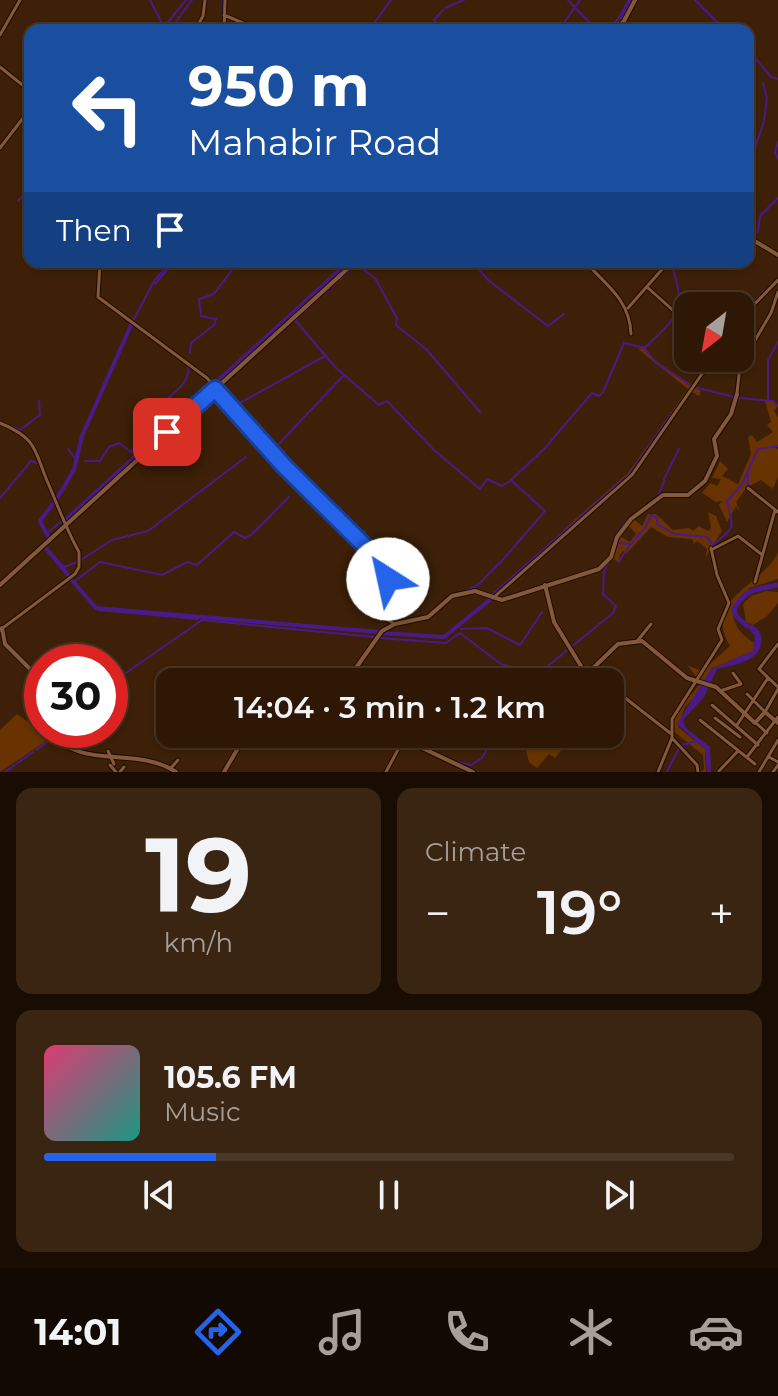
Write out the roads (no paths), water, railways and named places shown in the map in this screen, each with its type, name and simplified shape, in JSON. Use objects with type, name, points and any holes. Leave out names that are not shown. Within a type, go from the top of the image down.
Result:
[{"type":"street","points":[[0,35],[20,0]]},
{"type":"street","points":[[198,24],[205,0]]},
{"type":"street","points":[[224,24],[225,0]]},
{"type":"street","points":[[621,24],[635,0]]},
{"type":"street","points":[[224,15],[246,24]]},
{"type":"street","points":[[0,67],[24,86]]},
{"type":"street","points":[[0,148],[24,117]]},
{"type":"street","points":[[754,241],[778,255]]},
{"type":"street","points":[[100,268],[98,297],[156,343],[183,359],[215,389],[284,466],[381,563],[388,579],[376,607],[382,617],[395,624]]},
{"type":"street","points":[[0,585],[348,268]]},
{"type":"street","points":[[590,268],[627,308],[631,334]]},
{"type":"street","points":[[627,308],[663,268]]},
{"type":"street","points":[[754,305],[778,280]]},
{"type":"street","points":[[648,288],[674,311]]},
{"type":"street","points":[[356,668],[376,638],[395,624],[428,617],[438,605],[462,592],[477,591],[502,600],[599,569],[611,557],[617,537],[631,519],[663,495],[688,495],[696,491],[716,459],[714,439],[731,414],[740,366],[771,313],[778,292]]},
{"type":"street","points":[[493,598],[632,475],[703,372]]},
{"type":"street","points":[[0,423],[22,434],[36,449],[79,552],[78,570],[1,629],[5,644],[24,663]]},
{"type":"street","points":[[748,488],[776,511],[755,582]]},
{"type":"street","points":[[658,772],[672,736],[672,719],[699,682],[722,637],[718,629],[729,603],[711,549],[738,536],[761,554]]},
{"type":"street","points":[[545,585],[550,612],[582,668]]},
{"type":"street","points":[[593,668],[618,644],[638,640],[651,624]]},
{"type":"street","points":[[638,640],[676,671],[712,685],[767,733]]},
{"type":"street","points":[[756,723],[778,688],[759,669],[778,644]]},
{"type":"street","points":[[720,691],[741,684],[733,673]]},
{"type":"street","points":[[736,726],[768,678]]},
{"type":"street","points":[[747,694],[777,720],[747,757]]},
{"type":"street","points":[[624,697],[672,736],[697,765],[698,772]]},
{"type":"street","points":[[712,705],[740,737]]},
{"type":"street","points":[[715,718],[736,726],[758,745]]},
{"type":"street","points":[[700,720],[755,764]]},
{"type":"street","points":[[759,772],[778,740]]},
{"type":"street","points":[[69,748],[93,763]]},
{"type":"street","points":[[224,772],[238,748]]},
{"type":"street","points":[[386,772],[398,748]]},
{"type":"street","points":[[424,748],[473,772]]},
{"type":"street","points":[[108,751],[118,772],[124,767]]},
{"type":"street","points":[[719,771],[738,751]]},
{"type":"street","points":[[769,757],[778,764],[773,772]]},
{"type":"street","points":[[103,765],[155,763],[174,770],[178,760]]},
{"type":"waterway","points":[[150,0],[162,24]]},
{"type":"waterway","points":[[166,24],[186,0]]},
{"type":"waterway","points":[[174,24],[192,0]]},
{"type":"waterway","points":[[223,0],[223,24]]},
{"type":"waterway","points":[[373,24],[391,0]]},
{"type":"waterway","points":[[445,8],[464,0]]},
{"type":"waterway","points":[[568,0],[583,16]]},
{"type":"waterway","points":[[563,24],[580,0]]},
{"type":"waterway","points":[[613,24],[629,0]]},
{"type":"waterway","points":[[618,24],[632,0]]},
{"type":"waterway","points":[[695,0],[719,24]]},
{"type":"waterway","points":[[438,24],[434,20],[443,10]]},
{"type":"waterway","points":[[584,17],[592,24]]},
{"type":"waterway","points":[[754,56],[771,77],[778,79]]},
{"type":"waterway","points":[[754,151],[764,121],[767,98],[763,83]]},
{"type":"waterway","points":[[778,142],[775,152],[778,159]]},
{"type":"waterway","points":[[18,201],[24,195]]},
{"type":"waterway","points":[[754,234],[758,231],[760,216],[778,198]]},
{"type":"waterway","points":[[132,323],[154,281],[166,268]]},
{"type":"waterway","points":[[155,284],[169,268]]},
{"type":"waterway","points":[[190,353],[191,343],[214,325],[216,319],[201,316],[199,299],[214,294],[233,268]]},
{"type":"waterway","points":[[214,383],[340,268]]},
{"type":"waterway","points":[[215,386],[345,268]]},
{"type":"waterway","points":[[268,344],[352,268]]},
{"type":"waterway","points":[[361,268],[375,278],[397,318],[396,325],[427,350],[480,412]]},
{"type":"waterway","points":[[478,268],[488,280],[548,326],[564,314]]},
{"type":"waterway","points":[[500,563],[545,511],[511,480],[544,449],[592,393],[599,396],[603,392],[624,343],[644,348],[671,321],[676,313],[679,293],[673,268]]},
{"type":"waterway","points":[[754,303],[778,279]]},
{"type":"waterway","points":[[295,320],[336,368],[379,405],[387,401],[434,450],[480,489],[487,479],[502,486],[510,481]]},
{"type":"waterway","points":[[57,498],[74,470],[82,436],[131,325]]},
{"type":"waterway","points":[[768,400],[768,360],[778,342]]},
{"type":"waterway","points":[[645,349],[656,363],[692,386]]},
{"type":"waterway","points":[[236,405],[325,356]]},
{"type":"waterway","points":[[85,461],[100,461],[109,447],[119,443],[131,452],[142,440],[152,436],[156,423],[153,410],[182,385],[188,366]]},
{"type":"waterway","points":[[275,448],[344,375]]},
{"type":"waterway","points":[[65,519],[212,385]]},
{"type":"waterway","points":[[694,387],[734,397]]},
{"type":"waterway","points":[[66,522],[214,388]]},
{"type":"waterway","points":[[221,392],[286,461],[333,502]]},
{"type":"waterway","points":[[738,398],[773,401],[778,406]]},
{"type":"waterway","points":[[11,426],[20,430],[40,415],[39,401]]},
{"type":"waterway","points":[[617,486],[631,474],[671,416]]},
{"type":"waterway","points":[[545,668],[613,613],[616,606],[603,594],[604,571],[618,543],[631,544],[645,528],[651,515],[657,518],[657,524],[674,534],[707,537],[713,545],[730,530],[727,501],[742,484],[758,449],[778,446]]},
{"type":"waterway","points":[[68,449],[76,459]]},
{"type":"waterway","points":[[664,479],[679,449]]},
{"type":"waterway","points":[[81,560],[112,540],[148,531],[246,457]]},
{"type":"waterway","points":[[0,498],[31,461],[37,463]]},
{"type":"waterway","points":[[748,474],[748,488]]},
{"type":"waterway","points":[[658,496],[664,481]]},
{"type":"waterway","points":[[691,495],[701,486]]},
{"type":"waterway","points":[[492,596],[616,487]]},
{"type":"waterway","points":[[74,582],[100,562],[162,575],[187,562],[197,565],[234,532],[245,538],[252,534],[289,497]]},
{"type":"waterway","points":[[49,538],[40,521],[55,501]]},
{"type":"waterway","points":[[641,514],[659,501]]},
{"type":"waterway","points":[[617,533],[628,519]]},
{"type":"waterway","points":[[47,533],[62,521]]},
{"type":"waterway","points":[[618,562],[631,544]]},
{"type":"waterway","points":[[44,546],[69,576]]},
{"type":"waterway","points":[[48,550],[64,567],[77,562]]},
{"type":"waterway","points":[[466,591],[479,584],[499,563]]},
{"type":"waterway","points":[[70,578],[96,608],[379,632]]},
{"type":"waterway","points":[[747,626],[736,616],[734,609],[738,602],[752,591],[778,585]]},
{"type":"waterway","points":[[382,633],[444,637],[492,598]]},
{"type":"waterway","points":[[99,610],[198,619]]},
{"type":"waterway","points":[[461,629],[487,628],[520,645],[542,612]]},
{"type":"waterway","points":[[128,671],[202,620],[374,637]]},
{"type":"waterway","points":[[379,638],[446,643],[460,633],[501,664],[515,668]]},
{"type":"waterway","points":[[654,653],[683,677]]},
{"type":"waterway","points":[[682,745],[698,741]]},
{"type":"waterway","points":[[457,762],[471,765],[482,758],[487,748]]},
{"type":"waterway","points":[[667,772],[679,748]]},
{"type":"waterway","points":[[5,772],[33,752]]}]
